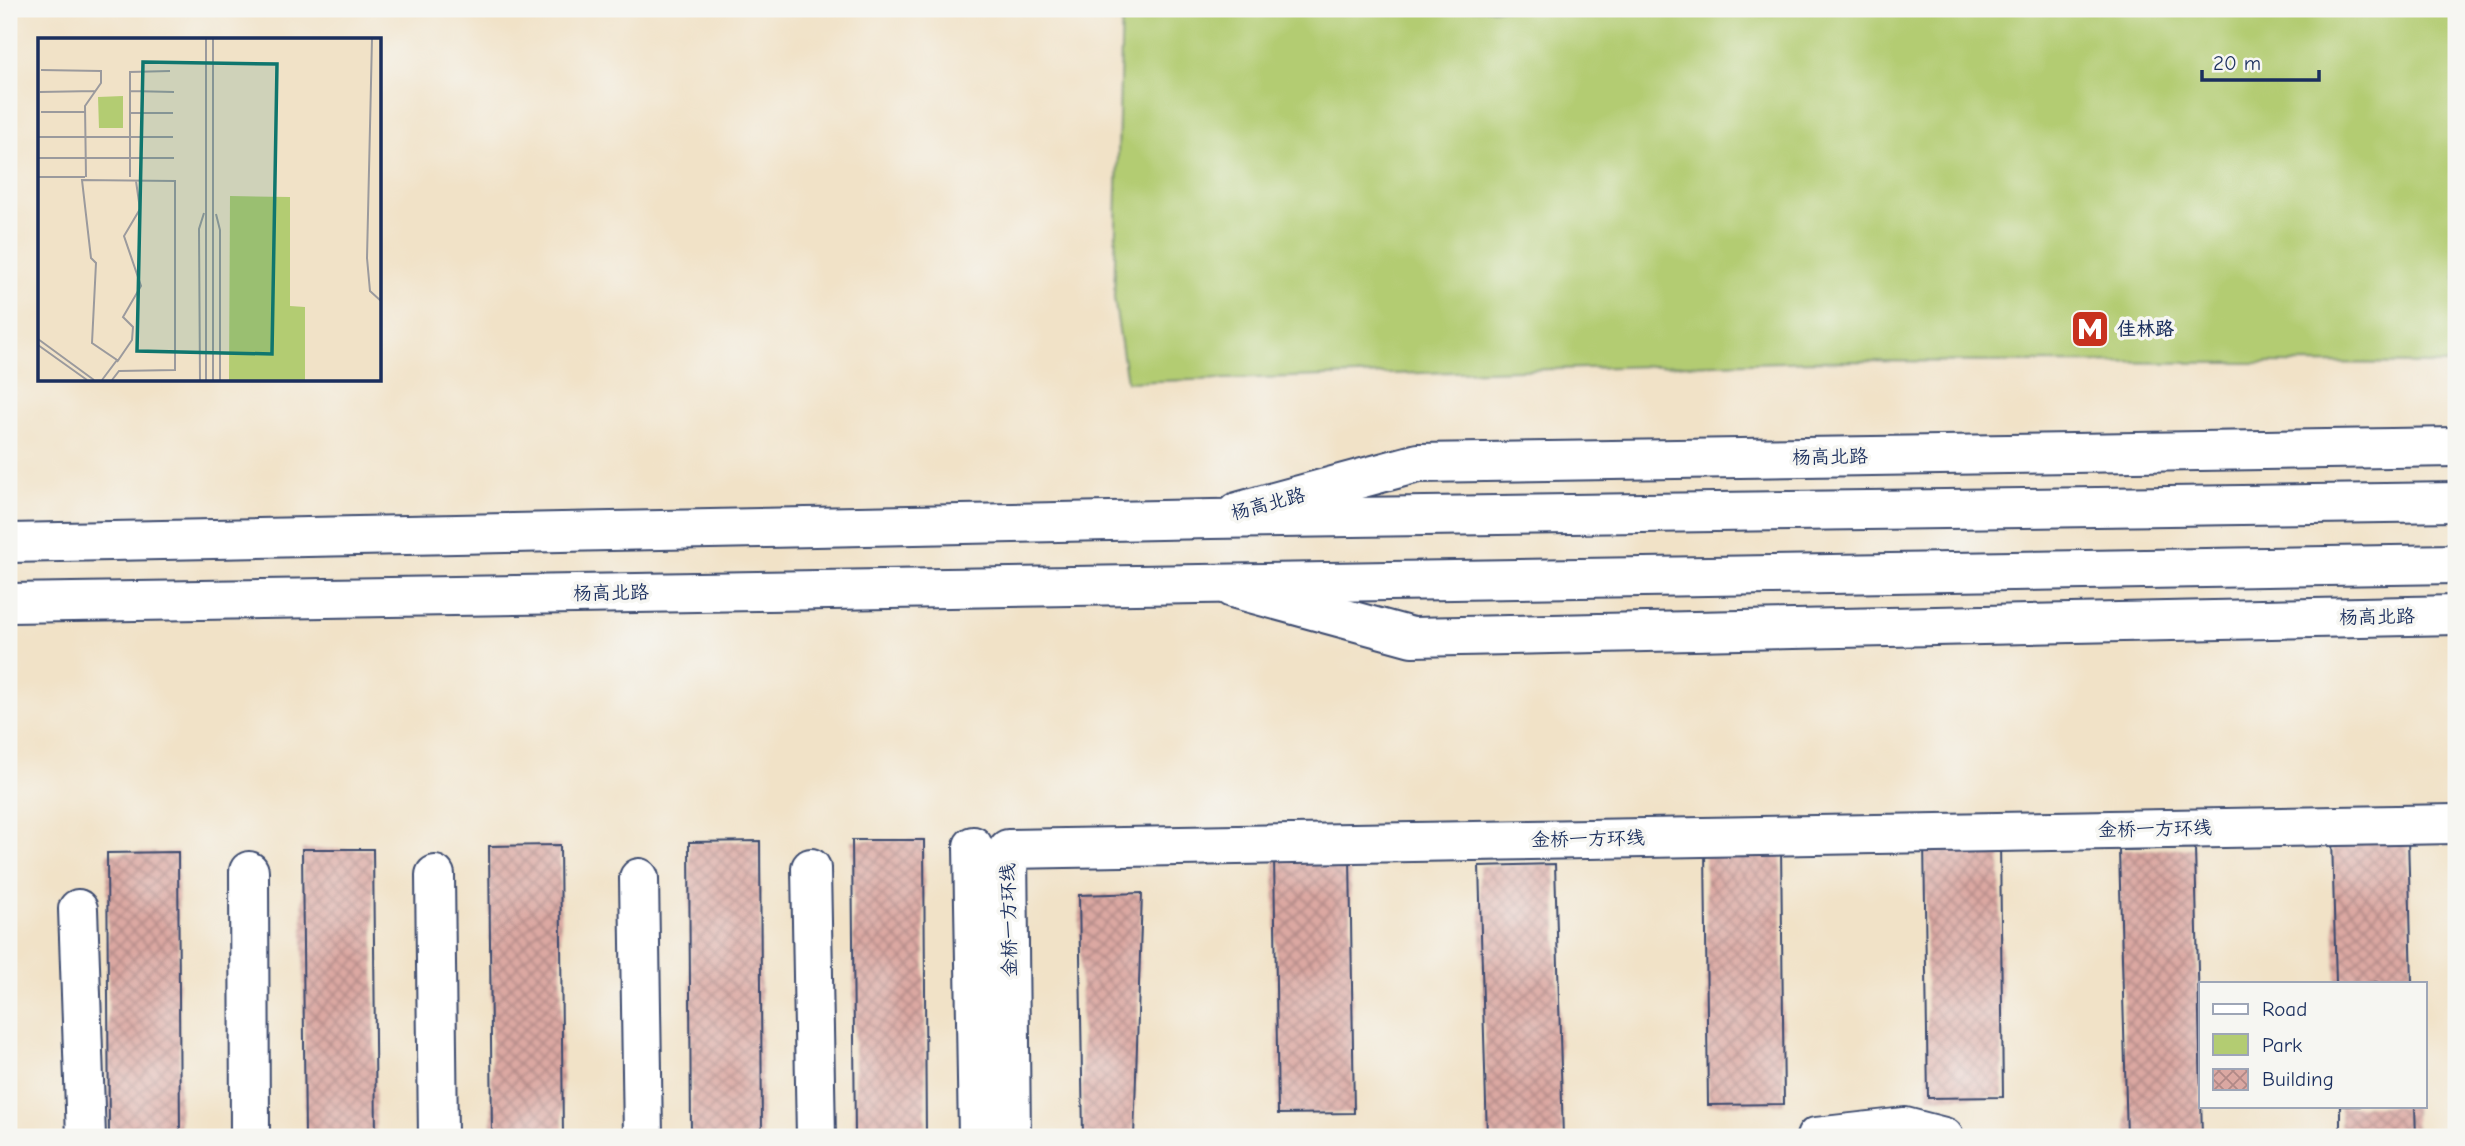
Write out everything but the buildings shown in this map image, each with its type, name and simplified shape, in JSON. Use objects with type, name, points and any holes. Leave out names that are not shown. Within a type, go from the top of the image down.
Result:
[{"type":"main road","name":"杨高北路","points":[[1210,519],[1418,463],[2456,447]]},
{"type":"main road","name":"杨高北路","points":[[9,543],[1210,519],[2456,502]]},
{"type":"main road","name":"杨高北路","points":[[9,603],[2456,564]]},
{"type":"main road","name":"杨高北路","points":[[1213,583],[1412,638],[2456,615]]},
{"type":"main road","name":"金桥一方环线","points":[[1011,1137],[1009,849],[2456,824]]},
{"type":"main road","points":[[974,846],[978,1137]]},
{"type":"main road","points":[[811,868],[816,1137]]},
{"type":"main road","points":[[249,871],[250,1137]]},
{"type":"main road","points":[[435,875],[438,1137]]},
{"type":"main road","points":[[639,878],[643,1137]]},
{"type":"main road","points":[[78,909],[86,1137]]},
{"type":"main road","points":[[1816,1137],[1906,1127],[1944,1137]]},
{"type":"green space","points":[[1122,9],[2456,9],[2456,364],[1816,361],[1127,382],[1114,298]]},
{"type":"place","name":"佳林路","points":[[2090,329]]}]
